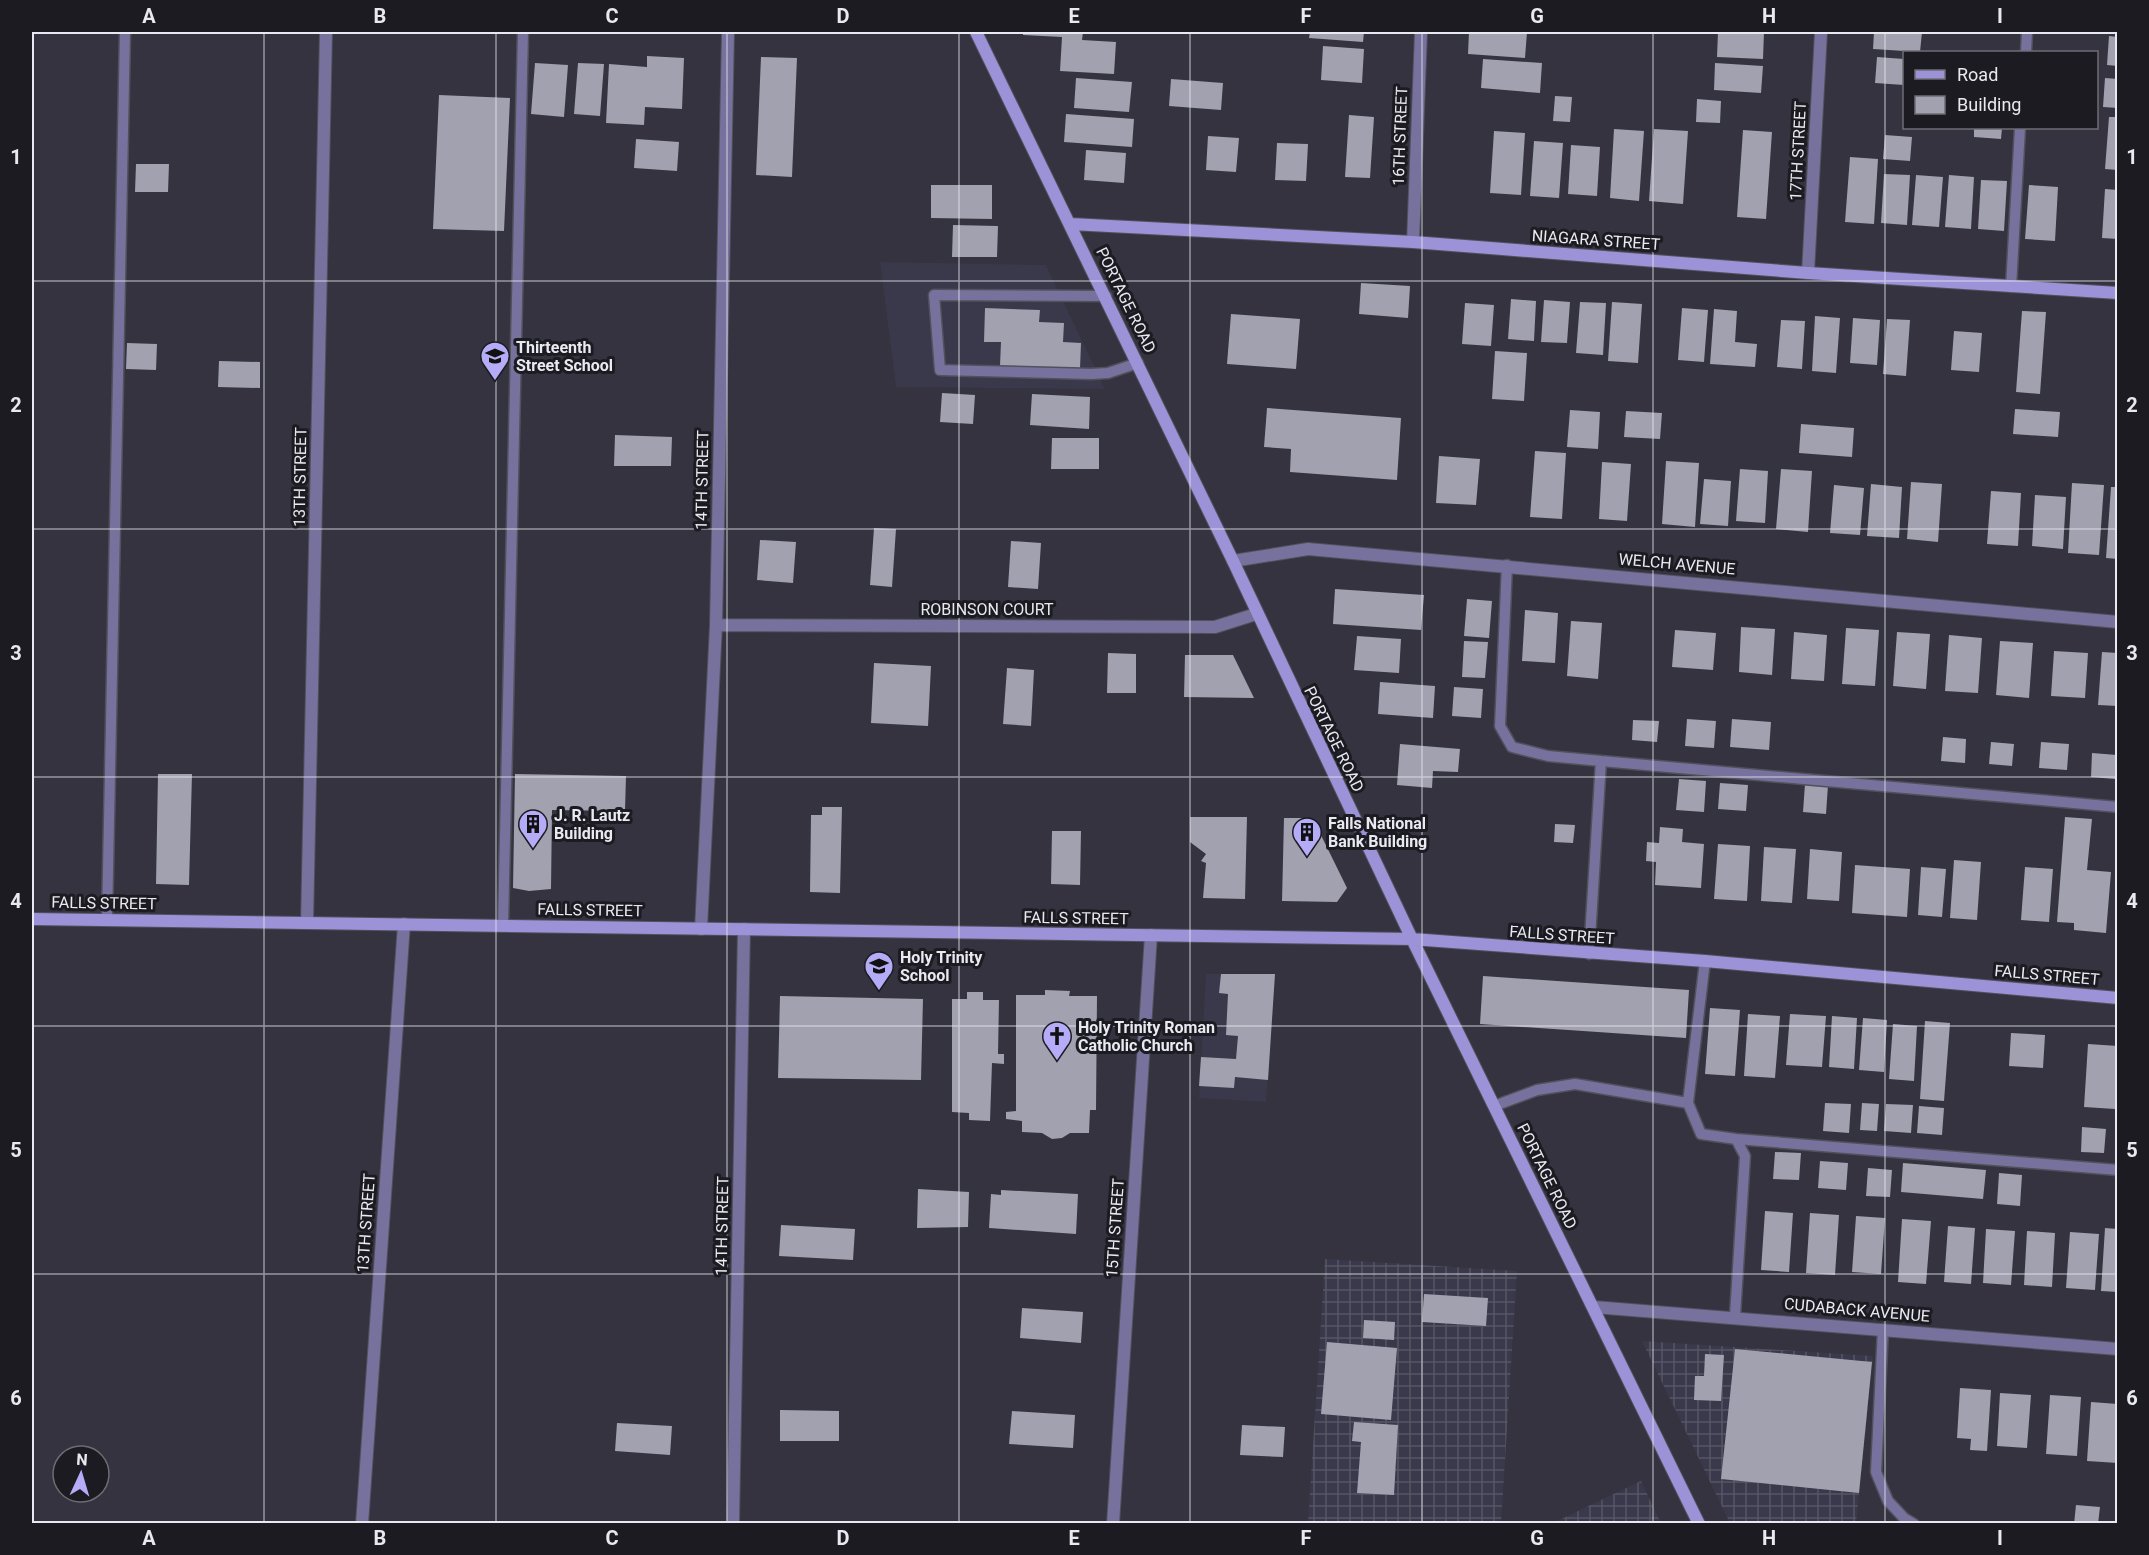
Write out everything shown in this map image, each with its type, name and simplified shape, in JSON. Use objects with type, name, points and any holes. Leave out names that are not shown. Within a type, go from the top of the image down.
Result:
[{"type":"street","name":"13TH STREET","points":[[306,923],[326,32]]},
{"type":"street","name":"14TH STREET","points":[[701,928],[716,624],[728,32]]},
{"type":"street","name":"PORTAGE ROAD","points":[[976,32],[1106,296],[1412,939],[1699,1524]]},
{"type":"street","name":"16TH STREET","points":[[1413,242],[1420,32]]},
{"type":"street","name":"17TH STREET","points":[[1808,273],[1821,32]]},
{"type":"street","name":"NIAGARA STREET","points":[[1071,224],[1413,242],[1808,273],[2118,293]]},
{"type":"street","name":"WELCH AVENUE","points":[[1233,561],[1308,549],[1506,565],[2118,622]]},
{"type":"street","name":"ROBINSON COURT","points":[[716,624],[1215,627],[1256,614]]},
{"type":"street","name":"FALLS STREET","points":[[32,919],[1412,939],[2118,998]]},
{"type":"street","name":"13TH STREET","points":[[362,1524],[404,924]]},
{"type":"street","name":"14TH STREET","points":[[734,1524],[744,929]]},
{"type":"street","name":"15TH STREET","points":[[1113,1524],[1151,935]]},
{"type":"street","name":"CUDABACK AVENUE","points":[[1594,1307],[1735,1316],[2118,1349]]},
{"type":"lane","points":[[107,920],[125,32]]},
{"type":"lane","points":[[503,926],[523,32]]},
{"type":"lane","points":[[2025,51],[2027,32]]},
{"type":"lane","points":[[2011,287],[2020,129]]},
{"type":"lane","points":[[1106,296],[934,295],[940,370],[1091,374],[1118,371],[1138,363]]},
{"type":"lane","points":[[1506,565],[1500,726],[1512,747],[1548,756],[2118,807]]},
{"type":"lane","points":[[1589,954],[1601,761]]},
{"type":"lane","points":[[1706,962],[1688,1103],[1701,1134],[1736,1139],[2118,1170]]},
{"type":"lane","points":[[1494,1106],[1537,1090],[1575,1083],[1688,1103]]},
{"type":"lane","points":[[1735,1316],[1745,1156],[1736,1139]]},
{"type":"lane","points":[[1883,1329],[1876,1472],[1888,1501],[1914,1524]]},
{"type":"shaded area","points":[[880,262],[1046,265],[1105,389],[896,387]]},
{"type":"shaded area","points":[[1206,974],[1275,974],[1266,1102],[1199,1098]]},
{"type":"shaded area","points":[[1325,1259],[1517,1271],[1501,1523],[1308,1524]]},
{"type":"shaded area","points":[[1642,1341],[1873,1356],[1856,1523],[1730,1523]]},
{"type":"shaded area","points":[[1641,1481],[1661,1523],[1553,1523]]},
{"type":"building","points":[[1023,32],[1083,32],[1082,40],[1116,42],[1114,74],[1060,71],[1062,37],[1023,35]]},
{"type":"building","points":[[1310,32],[1364,32],[1363,42],[1309,38]]},
{"type":"building","points":[[1469,32],[1527,32],[1525,58],[1468,54]]},
{"type":"building","points":[[1718,32],[1764,32],[1763,59],[1717,57]]},
{"type":"building","points":[[1874,32],[1922,32],[1920,51],[1873,49]]},
{"type":"building","points":[[2109,36],[2118,37],[2118,66],[2107,65]]},
{"type":"building","points":[[1323,46],[1364,49],[1362,83],[1321,80]]},
{"type":"building","points":[[647,56],[684,58],[682,109],[645,107],[644,125],[606,123],[609,64],[647,67]]},
{"type":"building","points":[[761,57],[797,58],[792,177],[756,175]]},
{"type":"building","points":[[1877,57],[1903,59],[1903,85],[1875,83]]},
{"type":"building","points":[[1483,59],[1542,63],[1540,93],[1481,88]]},
{"type":"building","points":[[535,63],[568,65],[564,117],[531,114]]},
{"type":"building","points":[[578,63],[604,64],[600,116],[574,114]]},
{"type":"building","points":[[1715,63],[1763,66],[1761,93],[1714,90]]},
{"type":"building","points":[[1076,78],[1132,82],[1129,112],[1074,108]]},
{"type":"building","points":[[2105,78],[2118,79],[2118,108],[2103,107]]},
{"type":"building","points":[[1171,79],[1223,83],[1221,110],[1169,106]]},
{"type":"building","points":[[439,95],[510,98],[504,231],[433,229]]},
{"type":"building","points":[[1555,96],[1572,97],[1570,122],[1553,121]]},
{"type":"building","points":[[1697,99],[1721,101],[1720,123],[1696,122]]},
{"type":"building","points":[[1066,114],[1134,119],[1132,147],[1064,142]]},
{"type":"building","points":[[1349,115],[1374,117],[1370,178],[1345,177]]},
{"type":"building","points":[[2109,117],[2118,117],[2118,170],[2105,169]]},
{"type":"building","points":[[1614,129],[1644,131],[1639,201],[1610,198]]},
{"type":"building","points":[[1654,129],[1688,131],[1683,204],[1649,201]]},
{"type":"building","points":[[1974,129],[2002,129],[2001,139],[1974,137]]},
{"type":"building","points":[[1743,130],[1772,132],[1766,219],[1737,217]]},
{"type":"building","points":[[1494,131],[1525,133],[1521,195],[1490,193]]},
{"type":"building","points":[[1885,135],[1912,137],[1910,161],[1883,159]]},
{"type":"building","points":[[1208,136],[1239,138],[1236,172],[1206,170]]},
{"type":"building","points":[[636,139],[679,142],[677,171],[634,168]]},
{"type":"building","points":[[1534,141],[1563,143],[1559,198],[1530,196]]},
{"type":"building","points":[[1277,143],[1308,144],[1306,181],[1275,180]]},
{"type":"building","points":[[1571,145],[1600,147],[1597,196],[1568,194]]},
{"type":"building","points":[[1086,150],[1126,153],[1124,183],[1084,180]]},
{"type":"building","points":[[1850,157],[1878,159],[1874,224],[1845,222]]},
{"type":"building","points":[[136,164],[169,164],[168,192],[135,192]]},
{"type":"building","points":[[1884,174],[1910,175],[1907,225],[1881,223]]},
{"type":"building","points":[[1916,175],[1943,177],[1939,227],[1912,225]]},
{"type":"building","points":[[1949,175],[1974,177],[1971,229],[1945,227]]},
{"type":"building","points":[[1981,180],[2007,181],[2004,231],[1978,229]]},
{"type":"building","points":[[931,185],[992,185],[992,219],[931,218]]},
{"type":"building","points":[[2029,185],[2058,187],[2055,241],[2025,239]]},
{"type":"building","points":[[2105,189],[2118,190],[2118,239],[2102,238]]},
{"type":"building","points":[[953,225],[998,226],[997,257],[952,257]]},
{"type":"building","points":[[1361,283],[1410,286],[1408,318],[1359,314]]},
{"type":"building","points":[[1511,299],[1536,301],[1534,341],[1508,339]]},
{"type":"building","points":[[1544,300],[1570,302],[1567,343],[1541,342]]},
{"type":"building","points":[[1580,302],[1606,303],[1603,355],[1576,353]]},
{"type":"building","points":[[1612,302],[1642,304],[1638,363],[1608,361]]},
{"type":"building","points":[[1465,303],[1494,305],[1491,346],[1462,344]]},
{"type":"building","points":[[985,308],[1040,310],[1039,322],[1064,323],[1063,342],[1081,343],[1080,369],[1000,366],[1001,342],[984,342]]},
{"type":"building","points":[[1682,308],[1708,310],[1704,362],[1678,360]]},
{"type":"building","points":[[1714,309],[1737,311],[1735,342],[1757,344],[1755,367],[1710,364]]},
{"type":"building","points":[[2022,311],[2046,312],[2040,394],[2016,392]]},
{"type":"building","points":[[1231,314],[1300,319],[1296,369],[1227,364]]},
{"type":"building","points":[[1815,316],[1840,318],[1836,373],[1812,371]]},
{"type":"building","points":[[1853,318],[1880,320],[1877,365],[1850,363]]},
{"type":"building","points":[[1887,319],[1910,320],[1906,376],[1883,374]]},
{"type":"building","points":[[1781,320],[1805,321],[1802,369],[1777,367]]},
{"type":"building","points":[[1954,331],[1982,333],[1979,372],[1951,370]]},
{"type":"building","points":[[127,343],[157,344],[156,370],[126,369]]},
{"type":"building","points":[[1495,351],[1527,353],[1524,401],[1492,399]]},
{"type":"building","points":[[219,361],[260,362],[260,388],[218,387]]},
{"type":"building","points":[[942,393],[975,395],[973,424],[940,422]]},
{"type":"building","points":[[1032,394],[1090,397],[1089,429],[1030,425]]},
{"type":"building","points":[[1267,408],[1401,418],[1397,480],[1290,472],[1291,449],[1264,447]]},
{"type":"building","points":[[2015,409],[2060,412],[2058,437],[2013,434]]},
{"type":"building","points":[[1570,410],[1600,412],[1598,449],[1567,447]]},
{"type":"building","points":[[1626,411],[1662,413],[1660,439],[1624,437]]},
{"type":"building","points":[[1801,424],[1854,428],[1852,457],[1799,453]]},
{"type":"building","points":[[615,435],[672,437],[671,466],[614,466]]},
{"type":"building","points":[[1052,438],[1099,438],[1099,469],[1051,469]]},
{"type":"building","points":[[1535,451],[1566,453],[1562,519],[1530,517]]},
{"type":"building","points":[[1439,456],[1480,459],[1476,505],[1436,503]]},
{"type":"building","points":[[1666,461],[1699,463],[1695,527],[1662,524]]},
{"type":"building","points":[[1602,462],[1631,464],[1627,521],[1599,519]]},
{"type":"building","points":[[1740,469],[1768,471],[1765,523],[1736,521]]},
{"type":"building","points":[[1781,469],[1812,471],[1808,532],[1776,529]]},
{"type":"building","points":[[1704,479],[1731,481],[1728,526],[1700,524]]},
{"type":"building","points":[[1911,482],[1942,484],[1938,542],[1907,539]]},
{"type":"building","points":[[2072,483],[2104,485],[2099,555],[2068,553]]},
{"type":"building","points":[[1871,484],[1902,487],[1899,538],[1867,536]]},
{"type":"building","points":[[1834,485],[1864,488],[1860,535],[1830,533]]},
{"type":"building","points":[[2111,487],[2118,487],[2118,559],[2106,558]]},
{"type":"building","points":[[1991,491],[2021,493],[2018,546],[1987,544]]},
{"type":"building","points":[[2035,495],[2066,497],[2063,549],[2032,546]]},
{"type":"building","points":[[874,528],[896,529],[892,587],[870,585]]},
{"type":"building","points":[[760,540],[796,542],[793,583],[757,580]]},
{"type":"building","points":[[1011,541],[1041,543],[1038,589],[1008,587]]},
{"type":"building","points":[[1335,589],[1424,595],[1421,630],[1333,624]]},
{"type":"building","points":[[1467,599],[1492,601],[1489,638],[1464,636]]},
{"type":"building","points":[[1525,610],[1558,613],[1555,663],[1522,661]]},
{"type":"building","points":[[1571,621],[1602,623],[1598,679],[1567,676]]},
{"type":"building","points":[[1741,627],[1775,629],[1772,675],[1739,672]]},
{"type":"building","points":[[1846,628],[1879,630],[1875,686],[1842,684]]},
{"type":"building","points":[[1675,630],[1716,633],[1713,670],[1672,667]]},
{"type":"building","points":[[1794,632],[1827,635],[1824,681],[1791,679]]},
{"type":"building","points":[[1897,632],[1930,634],[1926,689],[1893,686]]},
{"type":"building","points":[[1949,635],[1982,638],[1978,693],[1945,691]]},
{"type":"building","points":[[1357,636],[1401,639],[1399,673],[1354,670]]},
{"type":"building","points":[[1464,641],[1488,642],[1485,678],[1462,677]]},
{"type":"building","points":[[2000,641],[2033,643],[2029,698],[1996,695]]},
{"type":"building","points":[[2054,651],[2088,653],[2085,698],[2051,696]]},
{"type":"building","points":[[2102,652],[2118,653],[2118,706],[2098,705]]},
{"type":"building","points":[[1108,653],[1136,654],[1136,693],[1107,693]]},
{"type":"building","points":[[1185,655],[1233,655],[1254,698],[1184,697]]},
{"type":"building","points":[[874,663],[931,666],[928,726],[871,723]]},
{"type":"building","points":[[1007,668],[1034,670],[1031,726],[1003,724]]},
{"type":"building","points":[[1380,682],[1435,686],[1433,718],[1378,714]]},
{"type":"building","points":[[1454,687],[1483,689],[1481,718],[1452,716]]},
{"type":"building","points":[[1687,719],[1716,721],[1714,748],[1685,746]]},
{"type":"building","points":[[1732,719],[1771,722],[1769,750],[1730,747]]},
{"type":"building","points":[[1633,720],[1659,721],[1657,742],[1632,740]]},
{"type":"building","points":[[1943,737],[1966,739],[1965,763],[1941,761]]},
{"type":"building","points":[[1991,742],[2014,744],[2012,766],[1989,764]]},
{"type":"building","points":[[2041,742],[2069,744],[2067,770],[2039,768]]},
{"type":"building","points":[[1400,744],[1460,749],[1458,772],[1433,771],[1432,788],[1397,785]]},
{"type":"building","points":[[2092,753],[2117,755],[2115,779],[2091,777]]},
{"type":"building","points":[[158,774],[192,774],[189,885],[156,884]]},
{"type":"building","name":"J. R. Lautz Building","points":[[515,774],[626,776],[625,811],[552,810],[551,889],[529,891],[513,888]]},
{"type":"building","points":[[1679,779],[1706,781],[1704,812],[1676,810]]},
{"type":"building","points":[[1720,783],[1748,785],[1746,811],[1718,809]]},
{"type":"building","points":[[1805,784],[1828,785],[1826,814],[1803,812]]},
{"type":"building","points":[[822,807],[842,807],[840,893],[810,892],[811,815],[822,815]]},
{"type":"building","points":[[1190,817],[1247,817],[1245,899],[1203,898],[1206,863],[1201,861],[1206,854],[1190,842]]},
{"type":"building","points":[[2065,817],[2092,819],[2087,870],[2111,872],[2106,933],[2074,930],[2074,923],[2057,922]]},
{"type":"building","name":"Falls National Bank Building","points":[[1284,818],[1310,818],[1314,826],[1316,825],[1347,888],[1337,902],[1282,901]]},
{"type":"building","points":[[1555,824],[1575,825],[1573,843],[1554,842]]},
{"type":"building","points":[[1660,827],[1683,829],[1682,842],[1704,844],[1701,888],[1655,885],[1656,862],[1646,861],[1647,842],[1659,843]]},
{"type":"building","points":[[1052,831],[1081,831],[1080,885],[1051,884]]},
{"type":"building","points":[[1718,844],[1750,846],[1747,901],[1714,899]]},
{"type":"building","points":[[1764,847],[1796,849],[1792,903],[1761,901]]},
{"type":"building","points":[[1810,849],[1842,852],[1839,901],[1807,899]]},
{"type":"building","points":[[1954,860],[1981,862],[1977,920],[1950,918]]},
{"type":"building","points":[[1855,865],[1910,869],[1907,917],[1852,913]]},
{"type":"building","points":[[1921,867],[1946,869],[1942,917],[1918,915]]},
{"type":"building","points":[[2025,867],[2053,869],[2049,922],[2021,920]]},
{"type":"building","points":[[1221,974],[1275,974],[1268,1080],[1235,1077],[1234,1088],[1199,1086],[1201,1057],[1236,1059],[1238,1036],[1226,1035],[1228,994],[1219,993]]},
{"type":"building","points":[[1483,976],[1689,990],[1686,1038],[1480,1024]]},
{"type":"building","name":"Holy Trinity Roman Catholic Church","points":[[1045,990],[1070,991],[1069,996],[1097,996],[1096,1110],[1090,1110],[1089,1133],[1070,1133],[1062,1138],[1052,1139],[1042,1133],[1022,1132],[1022,1121],[1006,1119],[1006,1112],[1016,1111],[1016,995],[1045,995]]},
{"type":"building","points":[[967,992],[983,992],[983,1000],[999,1000],[998,1054],[1004,1054],[1004,1064],[992,1063],[990,1121],[969,1120],[969,1113],[952,1112],[952,999],[967,999]]},
{"type":"building","points":[[780,996],[923,999],[921,1080],[778,1078]]},
{"type":"building","points":[[1710,1008],[1740,1010],[1735,1076],[1705,1074]]},
{"type":"building","points":[[1748,1014],[1780,1016],[1775,1078],[1744,1076]]},
{"type":"building","points":[[1790,1014],[1826,1016],[1822,1067],[1786,1065]]},
{"type":"building","points":[[1832,1016],[1857,1018],[1854,1069],[1829,1067]]},
{"type":"building","points":[[1863,1018],[1887,1020],[1884,1072],[1859,1070]]},
{"type":"building","points":[[1925,1021],[1950,1023],[1944,1101],[1920,1099]]},
{"type":"building","points":[[1893,1024],[1917,1026],[1914,1081],[1889,1079]]},
{"type":"building","points":[[2011,1033],[2045,1035],[2043,1068],[2009,1066]]},
{"type":"building","points":[[2088,1044],[2118,1046],[2115,1109],[2084,1107]]},
{"type":"building","points":[[1825,1103],[1851,1104],[1849,1133],[1823,1131]]},
{"type":"building","points":[[1862,1103],[1879,1104],[1877,1131],[1860,1130]]},
{"type":"building","points":[[1886,1104],[1913,1105],[1911,1133],[1884,1131]]},
{"type":"building","points":[[1919,1106],[1944,1108],[1942,1135],[1917,1133]]},
{"type":"building","points":[[2082,1127],[2106,1129],[2104,1153],[2081,1152]]},
{"type":"building","points":[[1775,1152],[1801,1153],[1799,1180],[1773,1179]]},
{"type":"building","points":[[1820,1161],[1848,1163],[1846,1190],[1818,1188]]},
{"type":"building","points":[[1903,1163],[1986,1170],[1983,1199],[1901,1192]]},
{"type":"building","points":[[1868,1168],[1892,1170],[1890,1197],[1866,1196]]},
{"type":"building","points":[[1999,1173],[2022,1175],[2020,1206],[1997,1204]]},
{"type":"building","points":[[918,1189],[969,1192],[968,1227],[917,1228]]},
{"type":"building","points":[[1001,1190],[1078,1194],[1076,1234],[989,1228],[991,1194],[1001,1195]]},
{"type":"building","points":[[1765,1211],[1793,1213],[1789,1272],[1761,1270]]},
{"type":"building","points":[[1810,1213],[1839,1215],[1835,1275],[1806,1273]]},
{"type":"building","points":[[1856,1216],[1885,1218],[1881,1274],[1852,1272]]},
{"type":"building","points":[[1902,1219],[1931,1221],[1926,1284],[1898,1282]]},
{"type":"building","points":[[781,1225],[855,1229],[853,1260],[779,1256]]},
{"type":"building","points":[[1948,1226],[1975,1228],[1971,1284],[1944,1282]]},
{"type":"building","points":[[2105,1228],[2118,1229],[2118,1292],[2101,1291]]},
{"type":"building","points":[[1986,1229],[2015,1231],[2011,1285],[1983,1283]]},
{"type":"building","points":[[2027,1231],[2055,1233],[2052,1287],[2024,1285]]},
{"type":"building","points":[[2070,1232],[2099,1234],[2095,1290],[2066,1288]]},
{"type":"building","points":[[1424,1294],[1488,1298],[1486,1326],[1422,1322]]},
{"type":"building","points":[[1022,1308],[1083,1312],[1081,1343],[1020,1338]]},
{"type":"building","points":[[1364,1320],[1395,1322],[1394,1340],[1363,1338]]},
{"type":"building","points":[[1327,1342],[1397,1348],[1391,1420],[1321,1414]]},
{"type":"building","points":[[1735,1349],[1872,1362],[1859,1493],[1721,1479]]},
{"type":"building","points":[[1705,1354],[1724,1355],[1721,1401],[1694,1400],[1695,1376],[1704,1376]]},
{"type":"building","points":[[1960,1388],[1991,1390],[1987,1451],[1970,1450],[1971,1439],[1957,1438]]},
{"type":"building","points":[[2000,1393],[2031,1395],[2027,1448],[1997,1446]]},
{"type":"building","points":[[2050,1395],[2081,1397],[2077,1456],[2046,1454]]},
{"type":"building","points":[[2091,1402],[2118,1404],[2118,1463],[2087,1461]]},
{"type":"building","points":[[780,1410],[839,1411],[839,1441],[780,1441]]},
{"type":"building","points":[[1012,1411],[1075,1415],[1073,1448],[1009,1444]]},
{"type":"building","points":[[1354,1422],[1398,1425],[1394,1495],[1357,1493],[1361,1442],[1352,1441]]},
{"type":"building","points":[[617,1423],[672,1426],[670,1455],[615,1451]]},
{"type":"building","points":[[1242,1425],[1285,1427],[1283,1457],[1240,1455]]},
{"type":"building","points":[[2076,1505],[2100,1507],[2098,1524],[2074,1524]]},
{"type":"place","name":"Thirteenth Street School","points":[[495,382]]},
{"type":"place","name":"J. R. Lautz Building","points":[[533,850]]},
{"type":"place","name":"Falls National Bank Building","points":[[1307,858]]},
{"type":"place","name":"Holy Trinity School","points":[[879,992]]},
{"type":"place","name":"Holy Trinity Roman Catholic Church","points":[[1057,1062]]}]
